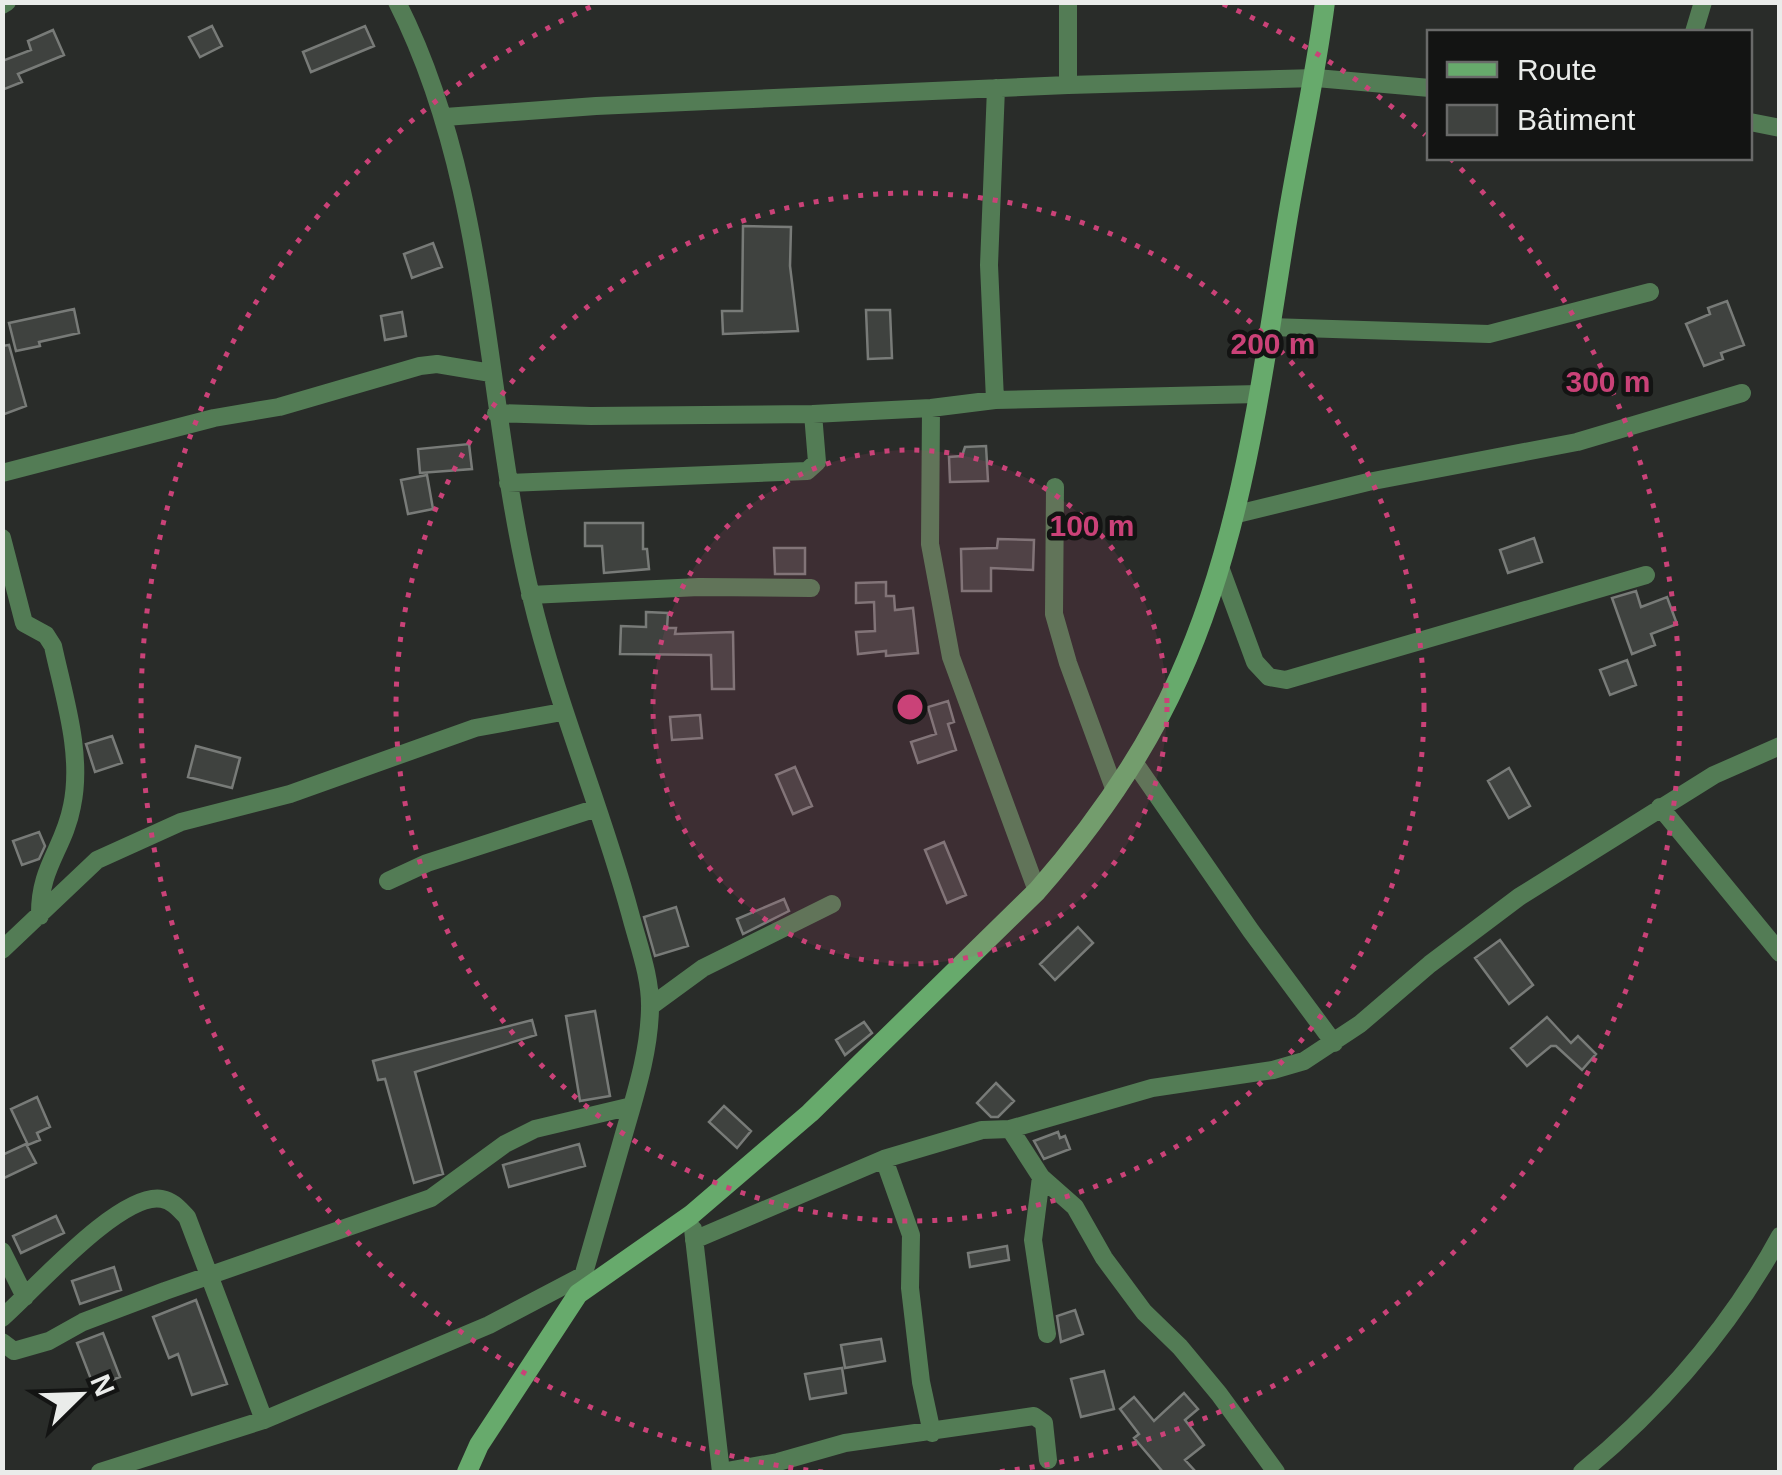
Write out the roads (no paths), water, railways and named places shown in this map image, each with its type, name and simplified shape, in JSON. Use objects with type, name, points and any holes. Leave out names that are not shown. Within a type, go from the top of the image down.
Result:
[{"type":"street","points":[[397,2],[418,43],[446,117],[463,195],[496,413],[530,595],[562,712],[626,900],[651,1006],[646,1059],[581,1284],[488,1430],[467,1472]]},
{"type":"street","points":[[1068,2],[1068,85]]},
{"type":"street","points":[[105,1472],[264,1420],[581,1284],[691,1215],[810,1113],[1037,891],[1134,762],[1180,675],[1220,567],[1259,394],[1326,2]]},
{"type":"street","points":[[1695,30],[1703,2]]},
{"type":"street","points":[[446,117],[596,106],[1068,85],[1316,78],[1427,88]]},
{"type":"street","points":[[995,400],[989,265],[996,88]]},
{"type":"street","points":[[1752,122],[1780,128]]},
{"type":"street","points":[[1270,328],[1489,334],[1650,292]]},
{"type":"street","points":[[2,473],[214,418],[279,408],[420,366],[437,364],[491,373]]},
{"type":"street","points":[[1232,515],[1368,482],[1577,442],[1742,393]]},
{"type":"street","points":[[496,413],[813,414],[931,408],[995,400],[1259,394]]},
{"type":"street","points":[[931,408],[930,544],[950,657],[1037,891]]},
{"type":"street","points":[[508,483],[807,471],[817,462],[813,414]]},
{"type":"street","points":[[1055,487],[1054,614],[1115,791]]},
{"type":"street","points":[[2,538],[24,623],[46,636],[53,646],[75,762],[72,807],[42,878],[40,916]]},
{"type":"street","points":[[1220,567],[1255,662],[1270,677],[1286,680],[1646,575]]},
{"type":"street","points":[[530,595],[699,587],[811,588]]},
{"type":"street","points":[[2,950],[97,860],[181,822],[290,794],[474,728],[562,712]]},
{"type":"street","points":[[694,1240],[884,1159],[982,1130],[1010,1129],[1152,1088],[1274,1070],[1304,1061],[1334,1043],[1519,897],[1714,774],[1780,746]]},
{"type":"street","points":[[1134,762],[1334,1043]]},
{"type":"street","points":[[1660,807],[1780,953]]},
{"type":"street","points":[[388,881],[427,863],[597,808]]},
{"type":"street","points":[[651,1006],[703,968],[832,904]]},
{"type":"street","points":[[2,1342],[14,1351],[26,1350],[84,1322],[431,1198],[505,1144],[535,1129],[632,1106]]},
{"type":"street","points":[[1010,1129],[1040,1177],[1075,1207],[1104,1258],[1144,1312],[1219,1394],[1276,1472]]},
{"type":"street","points":[[884,1159],[911,1235],[910,1288],[921,1382],[932,1432]]},
{"type":"street","points":[[1040,1177],[1032,1240],[1047,1334]]},
{"type":"street","points":[[2,1318],[100,1226],[128,1207],[158,1197],[172,1202],[186,1217],[264,1420]]},
{"type":"street","points":[[691,1215],[721,1472],[778,1462],[844,1443],[1034,1416],[1044,1424],[1048,1460]]},
{"type":"street","points":[[1582,1472],[1616,1445],[1688,1372],[1753,1286],[1780,1236]]},
{"type":"street","points":[[2,1251],[25,1297]]}]
